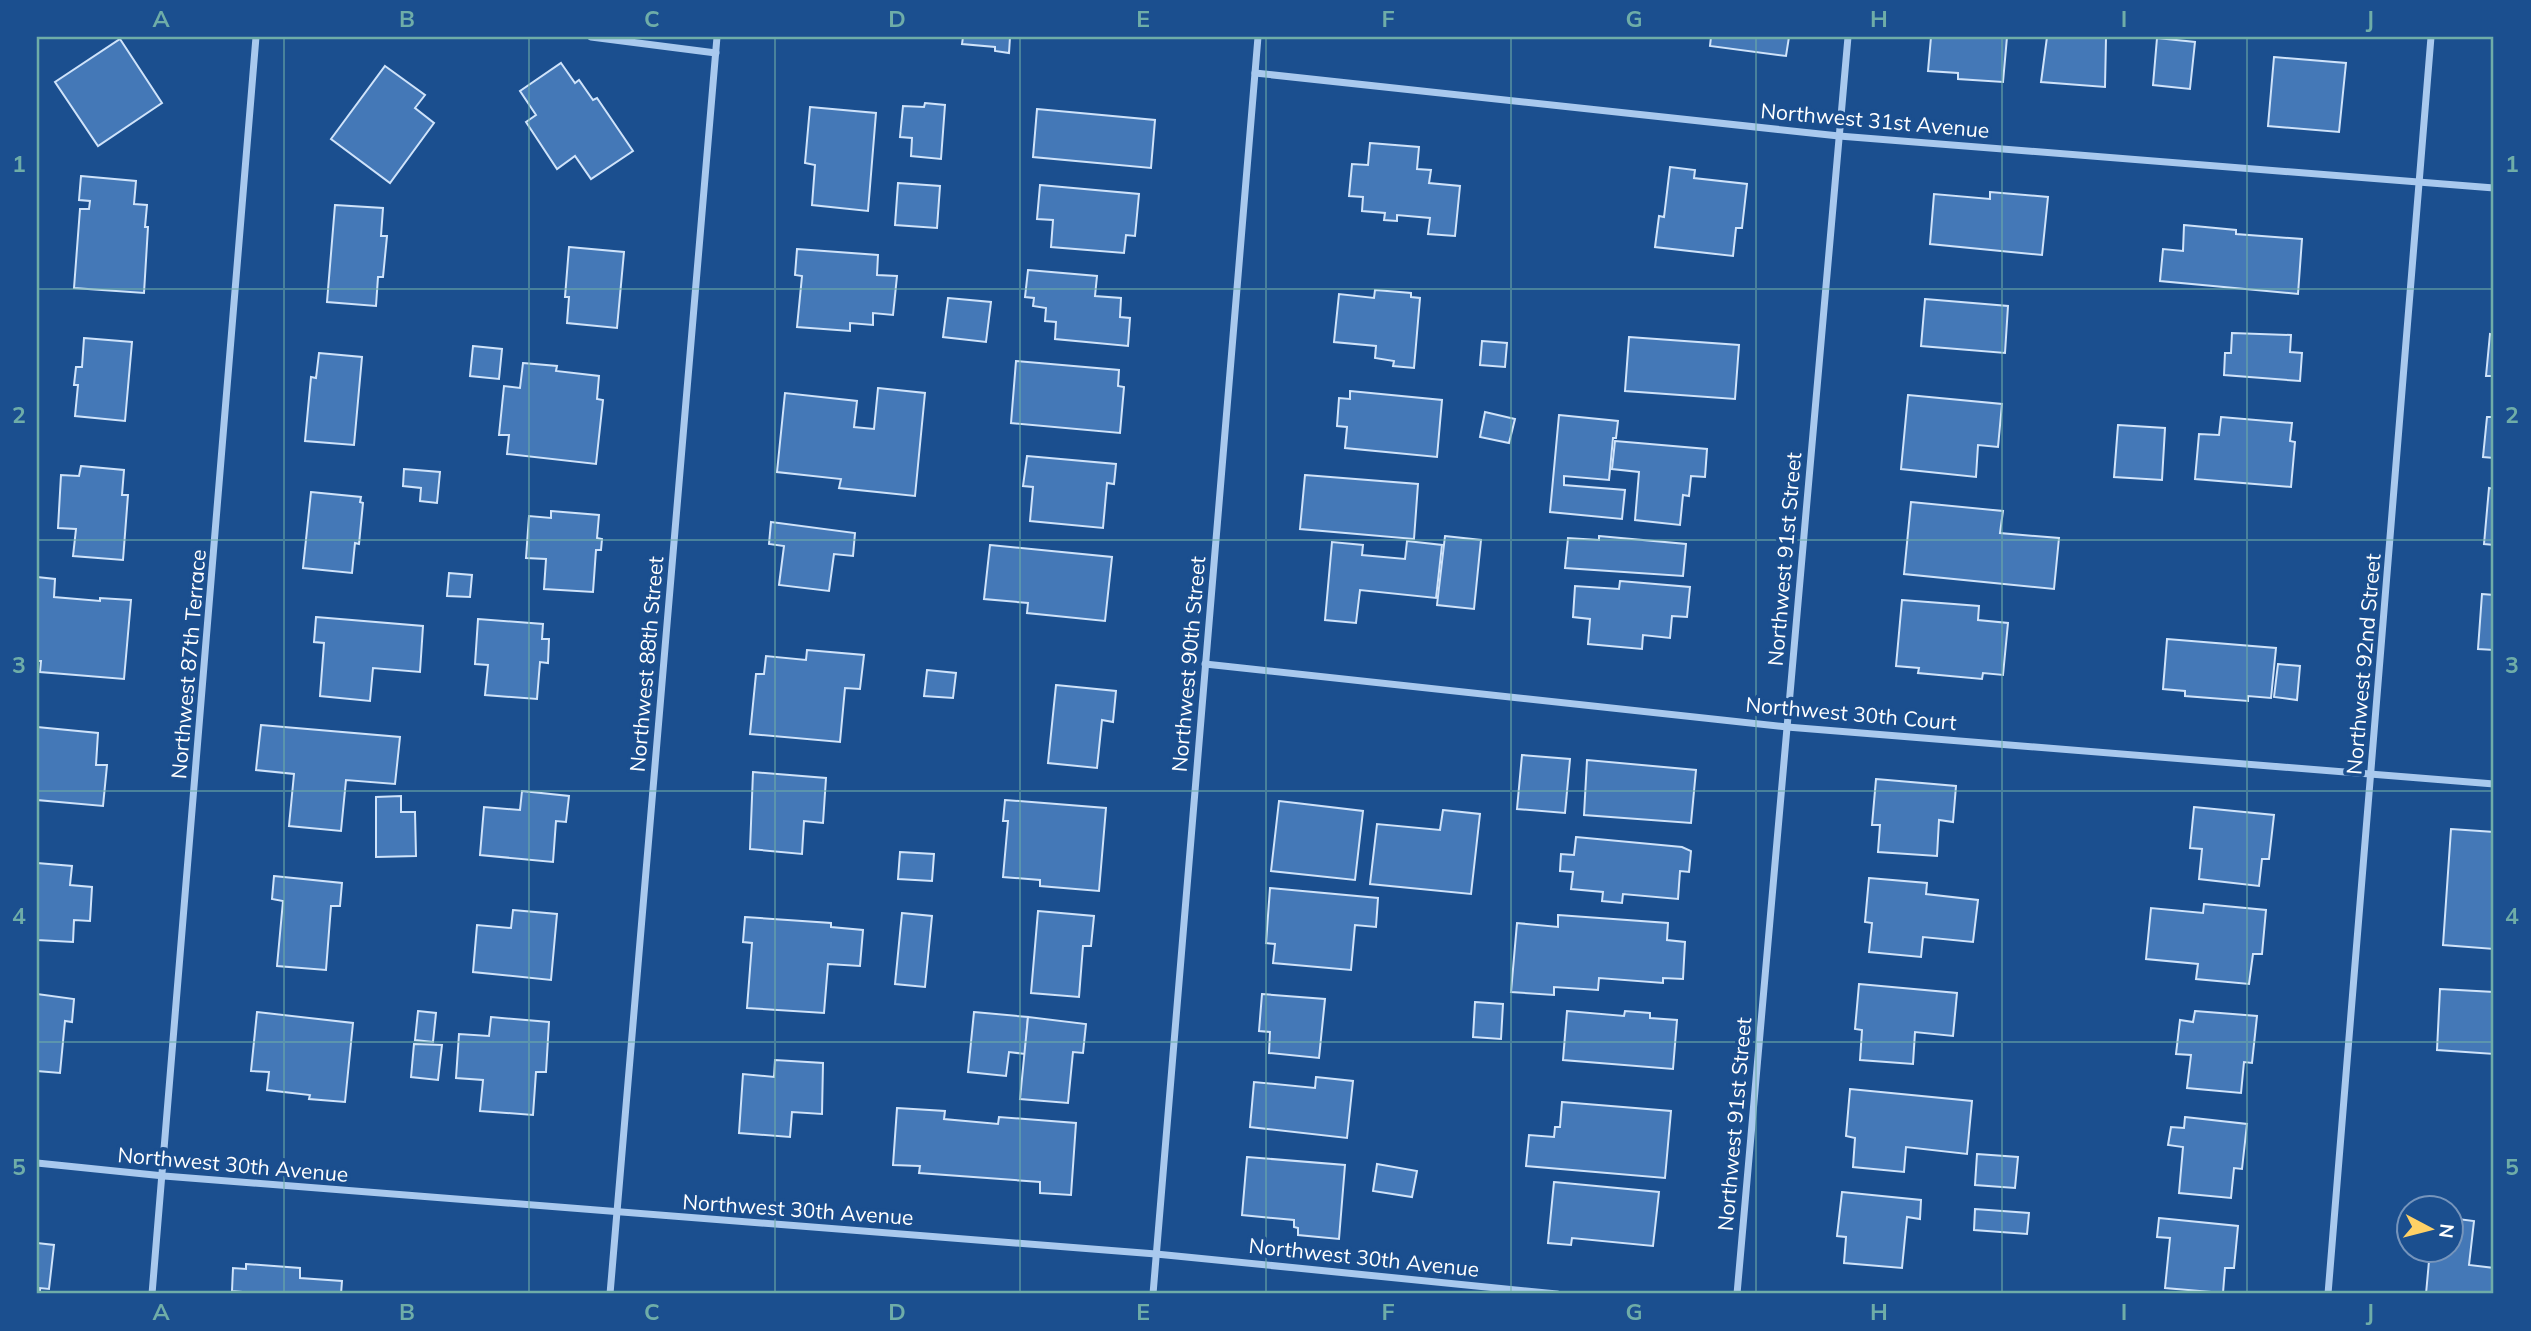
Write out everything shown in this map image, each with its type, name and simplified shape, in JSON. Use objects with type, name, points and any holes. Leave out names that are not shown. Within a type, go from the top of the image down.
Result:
[{"type":"street","name":"Northwest 87th Terrace","points":[[152,1294],[164,1176],[256,37]]},
{"type":"street","points":[[591,37],[716,53]]},
{"type":"street","name":"Northwest 88th Street","points":[[610,1294],[717,37]]},
{"type":"street","name":"Northwest 90th Street","points":[[1153,1294],[1258,37]]},
{"type":"street","name":"Northwest 91st Street","points":[[1737,1294],[1848,37]]},
{"type":"street","name":"Northwest 92nd Street","points":[[2328,1294],[2431,37]]},
{"type":"street","name":"Northwest 31st Avenue","points":[[1255,73],[1839,136],[2494,188]]},
{"type":"street","name":"Northwest 30th Court","points":[[1206,664],[1787,727],[2494,784]]},
{"type":"street","name":"Northwest 30th Avenue","points":[[37,1163],[164,1176],[1156,1254],[1557,1294]]},
{"type":"building","points":[[963,37],[1010,37],[1009,53],[995,51],[995,47],[962,44]]},
{"type":"building","points":[[1711,37],[1789,37],[1786,56],[1710,46]]},
{"type":"building","points":[[1931,37],[2007,37],[2003,82],[1958,79],[1958,73],[1928,71]]},
{"type":"building","points":[[2047,37],[2106,38],[2105,87],[2041,82]]},
{"type":"building","points":[[2157,38],[2195,42],[2190,89],[2153,85]]},
{"type":"building","points":[[120,39],[162,103],[98,146],[55,82]]},
{"type":"building","points":[[2274,57],[2346,63],[2339,132],[2268,126]]},
{"type":"building","points":[[561,63],[575,83],[579,80],[593,100],[597,98],[633,151],[591,179],[575,156],[557,169],[526,122],[536,115],[520,91]]},
{"type":"building","points":[[385,66],[425,95],[415,108],[434,123],[390,183],[331,139]]},
{"type":"building","points":[[925,103],[945,105],[941,159],[911,156],[912,138],[900,137],[903,106],[924,107]]},
{"type":"building","points":[[810,107],[876,113],[868,211],[812,205],[815,165],[805,163]]},
{"type":"building","points":[[1037,109],[1155,120],[1151,168],[1033,157]]},
{"type":"building","points":[[1370,143],[1419,147],[1417,169],[1431,170],[1429,183],[1460,186],[1455,236],[1428,234],[1430,218],[1397,215],[1397,221],[1384,220],[1385,213],[1362,211],[1363,197],[1349,196],[1352,164],[1368,165]]},
{"type":"building","points":[[1670,167],[1695,170],[1694,178],[1747,184],[1742,228],[1736,228],[1733,256],[1655,247],[1659,216],[1664,217]]},
{"type":"building","points":[[81,176],[136,181],[134,204],[147,205],[144,293],[74,288],[80,209],[89,209],[90,201],[79,200]]},
{"type":"building","points":[[898,183],[940,186],[937,228],[895,225]]},
{"type":"building","points":[[1040,185],[1139,194],[1135,236],[1126,235],[1124,253],[1051,247],[1053,220],[1037,219]]},
{"type":"building","points":[[1990,192],[2048,197],[2042,255],[1930,244],[1934,194],[1990,199]]},
{"type":"building","points":[[335,205],[383,208],[381,236],[387,236],[383,277],[378,277],[376,306],[327,302]]},
{"type":"building","points":[[2184,225],[2236,230],[2236,234],[2302,239],[2298,294],[2160,281],[2163,249],[2183,251]]},
{"type":"building","points":[[569,247],[624,252],[617,328],[567,323],[569,297],[565,297]]},
{"type":"building","points":[[797,249],[878,255],[877,275],[897,276],[893,315],[873,313],[873,325],[850,323],[850,331],[797,327],[802,276],[795,275]]},
{"type":"building","points":[[1028,270],[1097,276],[1095,296],[1121,298],[1120,317],[1130,318],[1128,346],[1055,339],[1056,322],[1045,321],[1046,308],[1033,306],[1034,298],[1025,297]]},
{"type":"building","points":[[1375,290],[1411,293],[1411,297],[1420,298],[1414,368],[1393,366],[1394,361],[1375,358],[1376,346],[1334,342],[1339,294],[1374,298]]},
{"type":"building","points":[[948,298],[991,302],[986,342],[943,337]]},
{"type":"building","points":[[1925,299],[2008,306],[2005,353],[1921,346]]},
{"type":"building","points":[[2232,333],[2291,335],[2290,352],[2302,353],[2300,381],[2224,375],[2225,353],[2231,353]]},
{"type":"building","points":[[2490,334],[2494,335],[2494,376],[2486,376]]},
{"type":"building","points":[[1629,337],[1739,345],[1735,399],[1625,391]]},
{"type":"building","points":[[84,338],[132,342],[125,421],[75,416],[78,385],[74,385],[76,367],[82,367]]},
{"type":"building","points":[[1482,341],[1507,343],[1505,367],[1480,365]]},
{"type":"building","points":[[473,346],[502,349],[499,379],[470,376]]},
{"type":"building","points":[[319,353],[362,357],[354,445],[305,441],[311,377],[316,378]]},
{"type":"building","points":[[1016,361],[1119,370],[1118,386],[1124,387],[1120,433],[1011,423]]},
{"type":"building","points":[[523,363],[557,366],[556,371],[599,376],[597,399],[603,400],[596,464],[507,454],[509,435],[499,435],[504,386],[520,388]]},
{"type":"building","points":[[878,388],[925,393],[915,496],[839,488],[841,479],[777,472],[785,393],[857,401],[854,427],[874,429]]},
{"type":"building","points":[[1350,391],[1442,400],[1437,457],[1345,448],[1347,427],[1337,426],[1339,398],[1350,399]]},
{"type":"building","points":[[1908,395],[2002,404],[1998,447],[1978,445],[1976,477],[1901,469]]},
{"type":"building","points":[[1485,412],[1515,419],[1509,443],[1480,437]]},
{"type":"building","points":[[1559,415],[1618,421],[1616,438],[1613,438],[1609,480],[1564,476],[1564,485],[1625,490],[1622,519],[1550,512]]},
{"type":"building","points":[[2221,417],[2292,423],[2290,441],[2295,442],[2291,487],[2195,479],[2199,434],[2219,435]]},
{"type":"building","points":[[2487,417],[2494,417],[2494,458],[2483,457]]},
{"type":"building","points":[[2118,425],[2165,428],[2162,480],[2114,477]]},
{"type":"building","points":[[1615,441],[1707,449],[1705,477],[1691,476],[1689,496],[1683,495],[1680,525],[1635,520],[1639,472],[1612,469]]},
{"type":"building","points":[[1027,456],[1116,464],[1114,484],[1107,483],[1103,528],[1030,521],[1033,487],[1023,486]]},
{"type":"building","points":[[81,466],[124,470],[122,495],[128,495],[123,560],[73,556],[76,529],[58,528],[61,475],[79,476]]},
{"type":"building","points":[[404,469],[440,472],[437,503],[420,501],[421,488],[403,486]]},
{"type":"building","points":[[1305,475],[1418,484],[1414,539],[1300,529]]},
{"type":"building","points":[[2489,488],[2494,489],[2494,545],[2484,544]]},
{"type":"building","points":[[311,492],[361,497],[360,502],[363,503],[359,544],[355,543],[352,573],[303,568]]},
{"type":"building","points":[[1911,502],[2003,511],[2000,533],[2059,538],[2054,589],[1904,574]]},
{"type":"building","points":[[551,511],[599,515],[597,538],[602,539],[601,550],[596,550],[593,592],[544,589],[546,559],[526,558],[529,516],[551,518]]},
{"type":"building","points":[[771,522],[855,533],[853,556],[834,554],[829,591],[779,585],[784,546],[769,544]]},
{"type":"building","points":[[1445,536],[1481,540],[1474,609],[1437,605]]},
{"type":"building","points":[[1599,536],[1686,544],[1683,576],[1565,568],[1568,538],[1599,540]]},
{"type":"building","points":[[1407,541],[1442,545],[1436,598],[1360,590],[1356,623],[1325,620],[1332,542],[1363,545],[1362,555],[1405,559]]},
{"type":"building","points":[[990,545],[1112,557],[1105,621],[1027,613],[1028,603],[984,599]]},
{"type":"building","points":[[449,573],[472,575],[470,597],[447,596]]},
{"type":"building","points":[[37,577],[55,579],[54,597],[100,601],[100,598],[131,600],[124,679],[40,672],[41,661],[37,661]]},
{"type":"building","points":[[1620,581],[1690,587],[1687,617],[1672,616],[1670,638],[1643,635],[1642,649],[1588,644],[1590,619],[1573,617],[1575,586],[1619,589]]},
{"type":"building","points":[[2482,594],[2494,595],[2494,650],[2478,649]]},
{"type":"building","points":[[1902,600],[1979,606],[1978,620],[2008,623],[2003,675],[1983,673],[1982,679],[1918,673],[1919,668],[1896,666]]},
{"type":"building","points":[[316,617],[423,626],[420,672],[373,668],[370,701],[320,696],[324,643],[314,642]]},
{"type":"building","points":[[478,619],[543,624],[542,639],[549,639],[548,663],[540,662],[537,699],[485,695],[488,665],[475,664]]},
{"type":"building","points":[[2167,639],[2276,648],[2271,698],[2248,696],[2248,701],[2185,696],[2185,691],[2163,689]]},
{"type":"building","points":[[807,650],[864,655],[860,689],[845,688],[840,742],[750,734],[756,674],[764,674],[766,656],[806,660]]},
{"type":"building","points":[[2278,664],[2300,666],[2297,700],[2274,697]]},
{"type":"building","points":[[927,670],[956,673],[953,698],[924,696]]},
{"type":"building","points":[[1056,685],[1116,691],[1113,722],[1102,720],[1097,768],[1048,763]]},
{"type":"building","points":[[261,725],[400,737],[395,784],[346,780],[341,831],[289,826],[294,774],[256,770]]},
{"type":"building","points":[[37,727],[98,733],[96,765],[107,765],[103,806],[37,800]]},
{"type":"building","points":[[1522,755],[1570,759],[1565,813],[1517,809]]},
{"type":"building","points":[[1587,760],[1696,770],[1691,823],[1584,815]]},
{"type":"building","points":[[753,772],[826,778],[823,823],[804,821],[802,854],[750,849]]},
{"type":"building","points":[[1876,779],[1956,786],[1953,822],[1939,820],[1937,856],[1878,852],[1880,825],[1872,825]]},
{"type":"building","points":[[522,791],[569,796],[566,822],[556,821],[553,862],[480,855],[484,807],[520,810]]},
{"type":"building","points":[[401,796],[401,812],[415,812],[416,856],[376,857],[376,797]]},
{"type":"building","points":[[1005,800],[1106,808],[1099,891],[1040,886],[1040,880],[1003,877],[1008,821],[1003,821]]},
{"type":"building","points":[[1279,801],[1363,811],[1355,880],[1271,871]]},
{"type":"building","points":[[2194,807],[2274,815],[2269,859],[2262,859],[2259,886],[2199,879],[2202,849],[2190,848]]},
{"type":"building","points":[[1443,810],[1480,814],[1471,894],[1370,884],[1377,824],[1440,830]]},
{"type":"building","points":[[2451,829],[2494,832],[2494,949],[2443,945]]},
{"type":"building","points":[[1576,837],[1682,847],[1691,851],[1689,872],[1680,871],[1678,899],[1623,894],[1622,903],[1602,901],[1603,892],[1571,889],[1573,872],[1560,871],[1561,854],[1574,855]]},
{"type":"building","points":[[900,852],[934,854],[932,881],[898,879]]},
{"type":"building","points":[[37,863],[72,866],[70,885],[92,887],[90,921],[74,920],[73,942],[37,940]]},
{"type":"building","points":[[274,876],[342,883],[340,906],[331,906],[326,970],[277,966],[283,901],[272,899]]},
{"type":"building","points":[[1869,878],[1927,883],[1926,894],[1978,900],[1973,942],[1923,937],[1921,957],[1869,952],[1872,923],[1865,922]]},
{"type":"building","points":[[1270,888],[1378,898],[1376,927],[1355,925],[1351,970],[1273,963],[1275,944],[1266,943]]},
{"type":"building","points":[[2204,904],[2266,910],[2262,954],[2253,954],[2249,984],[2196,979],[2198,964],[2146,959],[2151,908],[2203,913]]},
{"type":"building","points":[[513,910],[557,914],[551,980],[473,972],[477,925],[511,928]]},
{"type":"building","points":[[1038,911],[1094,916],[1091,946],[1083,946],[1079,997],[1031,993]]},
{"type":"building","points":[[902,913],[932,916],[925,987],[895,984]]},
{"type":"building","points":[[1558,915],[1668,923],[1667,940],[1685,942],[1683,979],[1663,978],[1663,983],[1599,978],[1598,990],[1554,987],[1554,995],[1511,992],[1517,923],[1558,927]]},
{"type":"building","points":[[745,917],[831,923],[831,927],[863,930],[860,966],[828,964],[824,1013],[747,1008],[752,943],[743,942]]},
{"type":"building","points":[[1859,984],[1957,993],[1953,1036],[1915,1032],[1913,1064],[1860,1060],[1862,1030],[1855,1029]]},
{"type":"building","points":[[2440,989],[2494,992],[2494,1054],[2437,1050]]},
{"type":"building","points":[[37,994],[74,999],[72,1022],[65,1021],[60,1073],[37,1071]]},
{"type":"building","points":[[1262,994],[1325,999],[1319,1058],[1269,1053],[1270,1032],[1259,1031]]},
{"type":"building","points":[[1475,1002],[1503,1004],[1501,1039],[1473,1037]]},
{"type":"building","points":[[418,1011],[436,1013],[433,1042],[415,1040]]},
{"type":"building","points":[[1567,1011],[1624,1016],[1625,1011],[1650,1013],[1650,1018],[1677,1020],[1673,1069],[1563,1060]]},
{"type":"building","points":[[2195,1011],[2257,1016],[2252,1063],[2244,1062],[2241,1093],[2187,1088],[2191,1055],[2176,1054],[2180,1020],[2193,1022]]},
{"type":"building","points":[[257,1012],[353,1023],[345,1102],[309,1099],[310,1095],[267,1090],[269,1072],[251,1071]]},
{"type":"building","points":[[974,1012],[1028,1017],[1025,1054],[1009,1052],[1006,1076],[968,1072]]},
{"type":"building","points":[[491,1017],[549,1022],[546,1072],[536,1072],[533,1115],[480,1111],[483,1080],[456,1078],[459,1034],[489,1036]]},
{"type":"building","points":[[1028,1017],[1086,1024],[1083,1053],[1073,1052],[1068,1103],[1020,1099]]},
{"type":"building","points":[[414,1044],[442,1045],[438,1080],[411,1077]]},
{"type":"building","points":[[775,1060],[823,1063],[822,1114],[792,1112],[790,1137],[739,1133],[743,1074],[774,1077]]},
{"type":"building","points":[[1316,1077],[1353,1081],[1347,1138],[1250,1127],[1254,1082],[1315,1088]]},
{"type":"building","points":[[1850,1089],[1972,1101],[1967,1154],[1906,1147],[1904,1172],[1853,1167],[1855,1138],[1846,1136]]},
{"type":"building","points":[[1562,1102],[1671,1111],[1665,1178],[1526,1166],[1529,1135],[1554,1137],[1555,1127],[1560,1127]]},
{"type":"building","points":[[897,1108],[945,1111],[944,1119],[998,1124],[999,1117],[1076,1123],[1071,1195],[1040,1193],[1040,1182],[919,1173],[920,1166],[893,1165]]},
{"type":"building","points":[[2185,1117],[2247,1124],[2242,1169],[2234,1168],[2231,1198],[2179,1193],[2183,1147],[2168,1145],[2171,1127],[2184,1128]]},
{"type":"building","points":[[1977,1154],[2018,1157],[2015,1188],[1975,1185]]},
{"type":"building","points":[[1247,1157],[1345,1165],[1339,1239],[1298,1235],[1294,1220],[1242,1215]]},
{"type":"building","points":[[1377,1164],[1417,1171],[1412,1197],[1373,1191]]},
{"type":"building","points":[[1554,1182],[1659,1192],[1653,1246],[1572,1238],[1571,1245],[1548,1243]]},
{"type":"building","points":[[1842,1192],[1921,1200],[1920,1219],[1907,1217],[1902,1268],[1844,1263],[1846,1237],[1837,1236]]},
{"type":"building","points":[[1975,1209],[2029,1213],[2027,1234],[1974,1230]]},
{"type":"building","points":[[2159,1218],[2238,1226],[2234,1268],[2225,1268],[2223,1293],[2165,1288],[2170,1238],[2157,1237]]},
{"type":"building","points":[[2464,1220],[2474,1221],[2469,1265],[2494,1268],[2494,1294],[2426,1294],[2429,1264],[2464,1264]]},
{"type":"building","points":[[37,1243],[54,1245],[49,1289],[40,1288],[40,1294],[37,1294]]},
{"type":"building","points":[[246,1264],[300,1268],[300,1278],[342,1281],[341,1294],[242,1294],[232,1291],[233,1268],[246,1269]]}]
